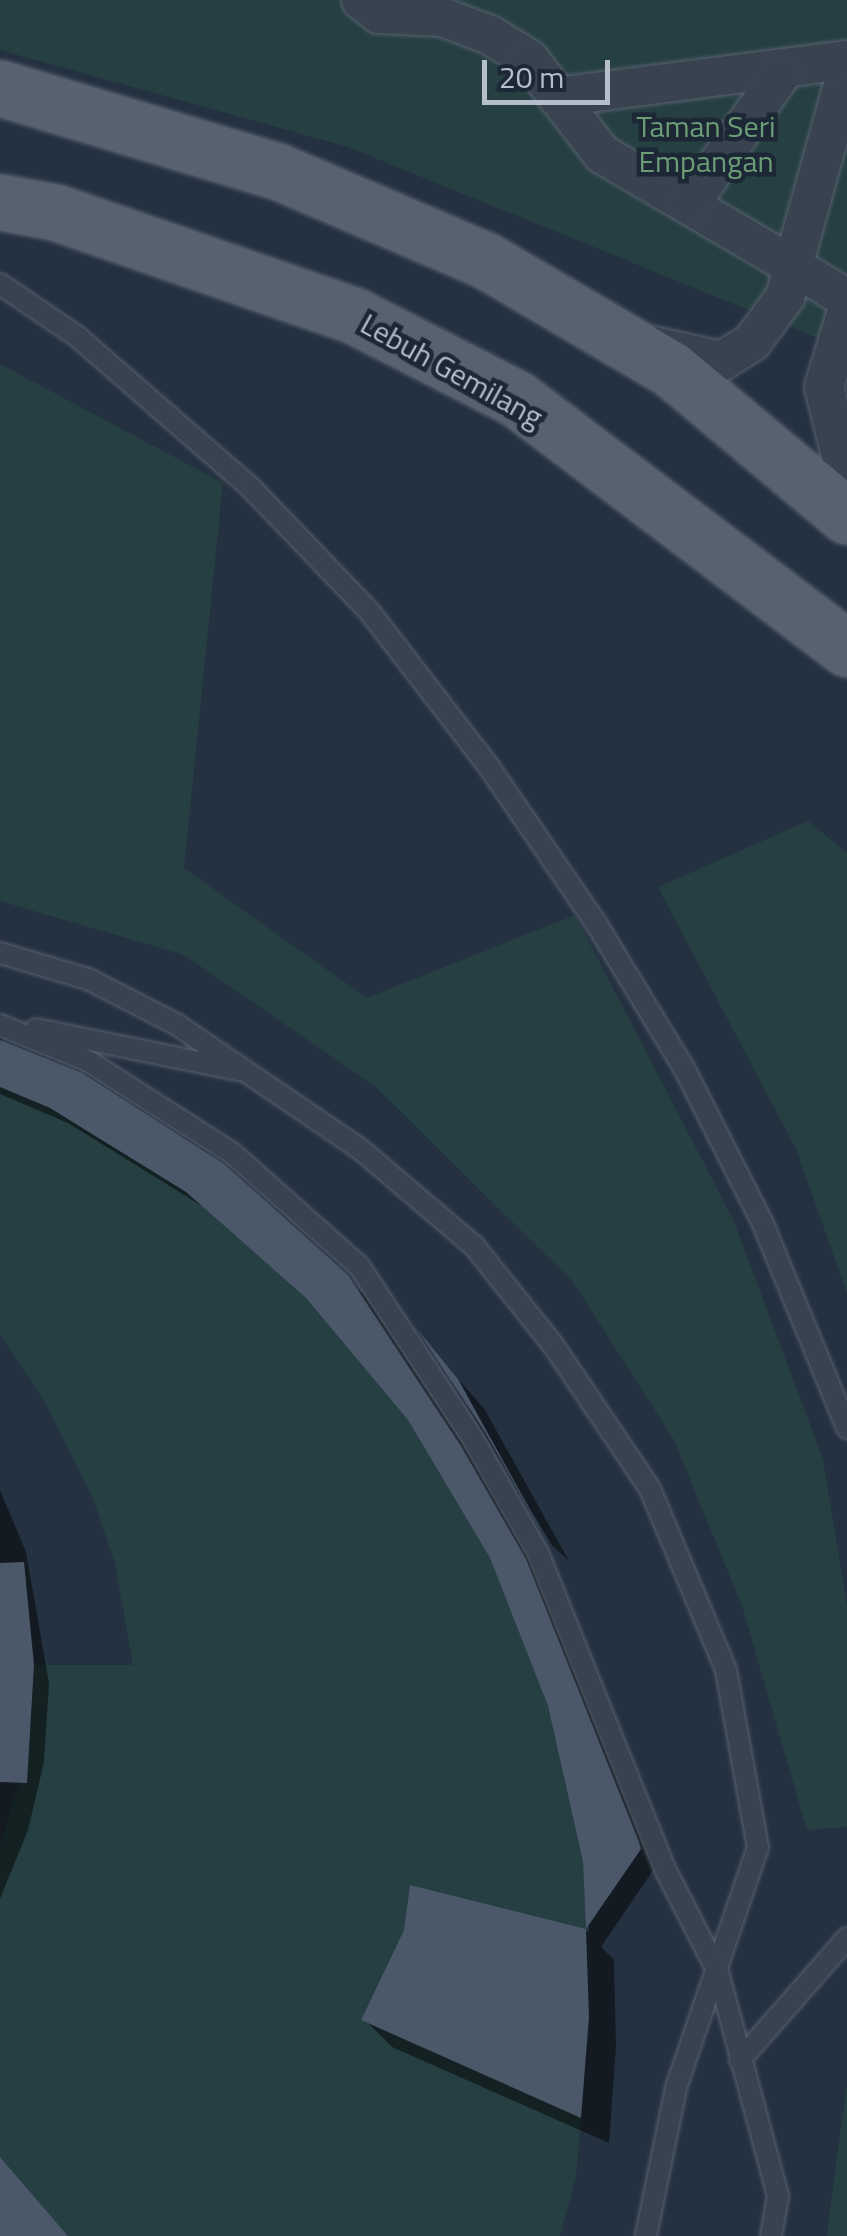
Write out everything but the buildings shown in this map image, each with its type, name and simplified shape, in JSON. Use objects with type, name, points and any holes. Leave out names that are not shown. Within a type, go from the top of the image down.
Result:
[{"type":"main road","points":[[0,88],[277,171],[485,260],[671,369],[847,516]]},
{"type":"main road","name":"Lebuh Gemilang","points":[[0,202],[55,212],[353,316],[516,399],[847,649]]},
{"type":"street","points":[[362,0],[380,14],[442,17],[490,34],[529,59],[602,154],[847,299]]},
{"type":"street","points":[[557,97],[646,81],[782,74],[847,60]]},
{"type":"street","points":[[621,339],[722,361],[764,327],[786,298],[847,71]]},
{"type":"street","points":[[690,205],[782,74]]},
{"type":"street","points":[[847,311],[824,387],[847,480]]},
{"type":"lane","points":[[0,284],[78,337],[252,488],[368,611],[487,764],[596,922],[685,1070],[764,1224],[847,1428]]},
{"type":"lane","points":[[0,952],[88,979],[251,1072],[360,1148],[474,1246],[553,1345],[650,1489],[726,1670],[758,1847],[676,2088],[646,2236]]},
{"type":"lane","points":[[0,1023],[251,1072]]},
{"type":"lane","points":[[0,1023],[88,1061],[232,1153],[359,1266],[473,1440],[538,1553],[665,1870],[718,1972],[778,2196],[771,2236]]},
{"type":"lane","points":[[740,2060],[847,1938]]},
{"type":"green space","name":"Taman Seri Empangan","points":[[0,0],[847,0],[847,350],[348,147],[0,50]]},
{"type":"green space","points":[[0,364],[223,483],[184,868],[367,998],[575,915],[733,1219],[823,1459],[847,1605],[847,1827],[807,1830],[742,1606],[674,1440],[573,1282],[376,1087],[184,955],[0,901]]},
{"type":"green space","points":[[808,821],[847,853],[847,1293],[796,1149],[658,887]]},
{"type":"green space","points":[[0,1087],[50,1108],[186,1192],[306,1298],[408,1420],[490,1558],[548,1706],[583,1862],[586,1929],[410,1885],[404,1930],[361,2019],[581,2118],[576,2177],[560,2236],[68,2236],[0,2157],[0,1846],[30,1744],[34,1665],[133,1665],[115,1564],[93,1498],[44,1400],[0,1335]]},
{"type":"green space","points":[[847,2083],[847,2236],[827,2236],[835,2171]]}]
